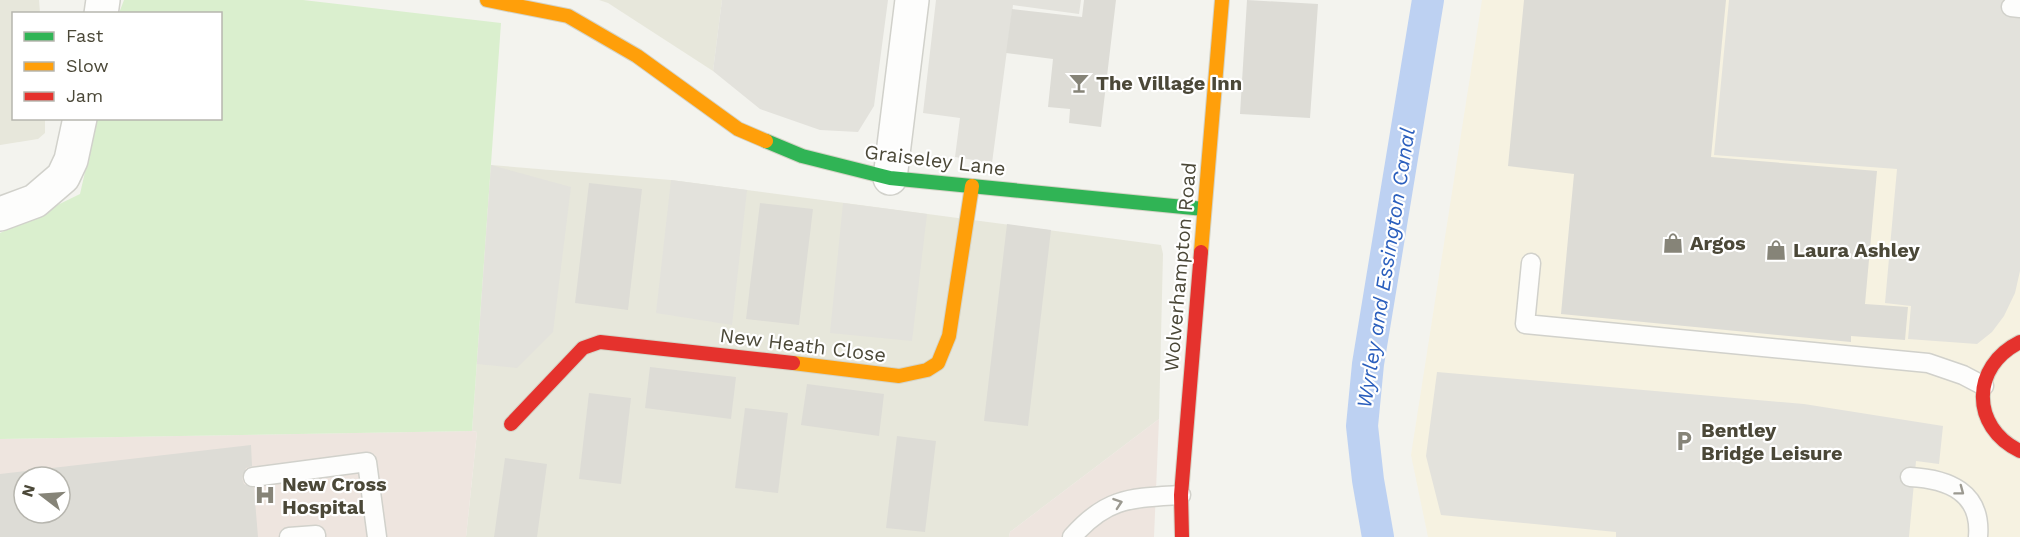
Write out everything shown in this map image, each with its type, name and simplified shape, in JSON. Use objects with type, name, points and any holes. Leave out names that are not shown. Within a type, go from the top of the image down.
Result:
[{"type":"street","name":"Graiseley Lane","points":[[487,0],[568,16],[637,56],[738,129],[802,156],[890,177],[1204,208]]},
{"type":"street","points":[[890,177],[912,0]]},
{"type":"street","name":"Wolverhampton Road","points":[[1182,537],[1181,495],[1222,0]]},
{"type":"street","points":[[0,214],[35,201],[63,177],[71,160],[80,120]]},
{"type":"street","name":"New Heath Close","points":[[511,424],[583,348],[600,342],[899,376],[928,371],[943,358],[949,336],[972,186]]},
{"type":"street","points":[[2019,454],[2002,441],[1993,430],[1984,408],[1983,386],[1988,371],[1998,356],[2020,342]]},
{"type":"lane","points":[[1531,263],[1525,324],[1928,363],[1963,375],[1983,386]]},
{"type":"lane","points":[[253,477],[367,462],[377,537]]},
{"type":"lane","points":[[1910,477],[1953,485],[1966,495],[1973,504],[1979,526],[1978,537]]},
{"type":"lane","points":[[1072,537],[1085,523],[1106,507],[1131,498],[1181,495]]},
{"type":"lane","points":[[289,537],[316,534],[316,537]]},
{"type":"shaded area","points":[[0,0],[39,0],[40,12],[12,12],[12,120],[45,120],[45,133],[38,139],[0,145]]},
{"type":"shaded area","points":[[599,0],[722,0],[713,71],[608,3]]},
{"type":"shaded area","points":[[722,0],[888,0],[874,106],[858,132],[820,130],[760,109],[713,71]]},
{"type":"shaded area","points":[[936,0],[1081,0],[1079,14],[1013,5],[992,163],[955,157],[960,118],[923,113]]},
{"type":"shaded area","points":[[1482,0],[2020,0],[2020,537],[1428,537],[1411,455]]},
{"type":"shaded area","points":[[1729,0],[2020,0],[2020,271],[2015,293],[2004,316],[1992,332],[1977,344],[1908,339],[1911,306],[1885,303],[1897,169],[1714,155]]},
{"type":"shaded area","points":[[491,165],[671,180],[1161,245],[1163,254],[1159,419],[1010,532],[1009,537],[466,537],[477,432],[472,431]]},
{"type":"shaded area","points":[[491,165],[571,187],[553,332],[517,368],[477,364]]},
{"type":"shaded area","points":[[671,180],[747,190],[732,325],[656,313]]},
{"type":"shaded area","points":[[843,203],[927,214],[912,341],[830,333]]},
{"type":"shaded area","name":"Bentley Bridge Leisure","points":[[1437,372],[1804,404],[1943,426],[1939,464],[1916,461],[1909,537],[1616,537],[1616,532],[1441,515],[1426,456]]},
{"type":"shaded area","points":[[1159,419],[1154,537],[1009,537],[1010,532]]},
{"type":"shaded area","name":"New Cross Hospital","points":[[477,432],[466,537],[0,537],[0,439]]},
{"type":"green space","points":[[124,0],[303,0],[501,23],[472,431],[0,439],[0,233],[80,194],[97,120],[222,120],[222,12],[119,12]]},
{"type":"building","name":"The Village Inn","points":[[1084,0],[1116,0],[1101,127],[1069,123],[1070,109],[1048,107],[1053,59],[1006,53],[1012,9],[1082,17]]},
{"type":"building","points":[[1247,0],[1318,4],[1310,118],[1240,114]]},
{"type":"building","points":[[1524,0],[1726,0],[1711,157],[1877,171],[1865,304],[1908,307],[1905,340],[1851,336],[1851,342],[1561,314],[1574,174],[1508,166]]},
{"type":"building","points":[[589,183],[642,189],[628,310],[575,303]]},
{"type":"building","points":[[760,203],[813,209],[799,325],[746,319]]},
{"type":"building","points":[[1007,224],[1051,230],[1028,426],[984,421]]},
{"type":"building","points":[[650,367],[736,377],[731,419],[645,408]]},
{"type":"building","points":[[807,384],[884,394],[879,436],[801,425]]},
{"type":"building","points":[[589,393],[631,398],[621,484],[579,479]]},
{"type":"building","points":[[745,408],[788,413],[778,493],[735,488]]},
{"type":"building","points":[[897,436],[936,441],[925,532],[886,528]]},
{"type":"building","points":[[251,445],[252,466],[246,468],[242,478],[244,484],[254,488],[258,537],[0,537],[0,474],[12,473],[12,525],[72,525],[72,466]]},
{"type":"building","points":[[505,458],[547,464],[537,537],[494,537]]},
{"type":"waterway","name":"Wyrley and Essington Canal","points":[[1378,537],[1362,426],[1368,364],[1428,0]]},
{"type":"traffic: fast","points":[[766,141],[802,156],[890,178],[1204,209]]},
{"type":"traffic: slow","points":[[487,0],[568,16],[637,56],[738,129],[766,141]]},
{"type":"traffic: slow","points":[[1201,252],[1222,0]]},
{"type":"traffic: slow","points":[[793,363],[899,376],[927,370],[938,363],[949,336],[972,186]]},
{"type":"traffic: jam","points":[[1182,537],[1181,495],[1201,252]]},
{"type":"traffic: jam","points":[[511,424],[583,348],[600,342],[793,363]]},
{"type":"traffic: jam","points":[[2020,342],[2004,353],[1992,366],[1985,381],[1983,396],[1985,412],[1992,427],[2004,440],[2020,451]]},
{"type":"place","name":"The Village Inn","points":[[1079,83]]},
{"type":"place","name":"Argos","points":[[1673,243]]},
{"type":"place","name":"Laura Ashley","points":[[1776,250]]},
{"type":"place","name":"Bentley Bridge Leisure","points":[[1684,441]]},
{"type":"place","name":"New Cross Hospital","points":[[265,495]]}]
